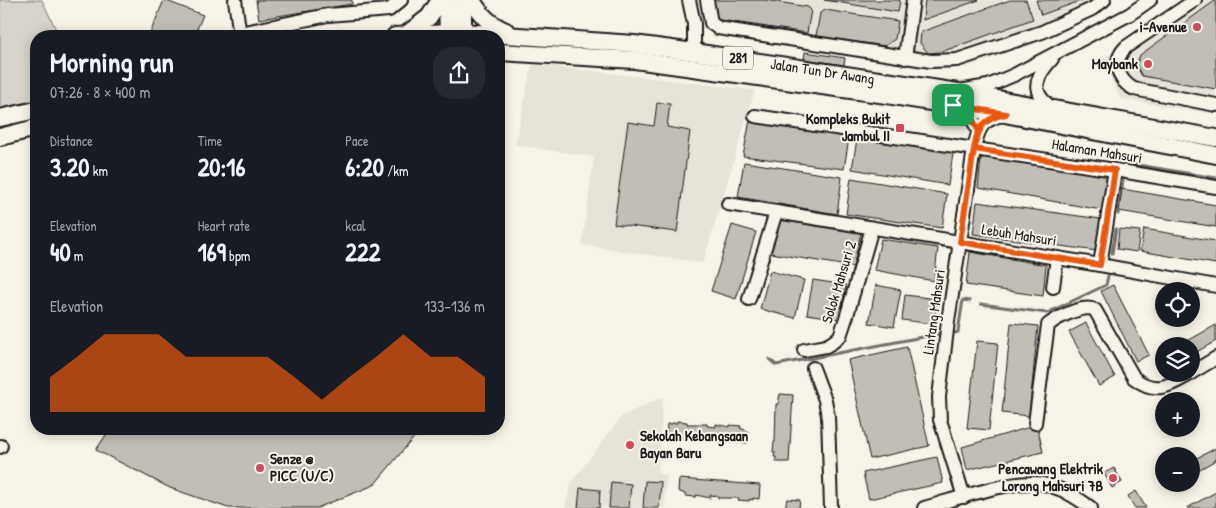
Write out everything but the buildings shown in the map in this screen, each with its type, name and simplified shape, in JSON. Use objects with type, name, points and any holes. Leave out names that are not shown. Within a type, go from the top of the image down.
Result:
[{"type":"main road","points":[[409,30],[429,17],[440,0]]},
{"type":"main road","points":[[447,0],[454,30]]},
{"type":"main road","points":[[456,30],[463,0]]},
{"type":"main road","points":[[472,0],[482,16],[503,30]]},
{"type":"main road","points":[[505,31],[517,34]]},
{"type":"main road","name":"Jalan Tun Dr Awang","points":[[505,34],[634,44],[694,52],[956,98],[1006,114],[1216,155]]},
{"type":"main road","name":"Jalan Tun Dr Awang","points":[[505,52],[635,60],[1052,109],[1216,138]]},
{"type":"main road","points":[[0,118],[30,111]]},
{"type":"main road","points":[[0,136],[30,129]]},
{"type":"street","points":[[234,0],[239,30]]},
{"type":"street","points":[[262,30],[328,15],[389,10],[401,0]]},
{"type":"street","points":[[689,0],[694,24],[694,52]]},
{"type":"street","points":[[707,0],[712,23],[718,28],[931,61],[957,60],[1042,32],[1092,9],[1104,0]]},
{"type":"street","points":[[905,58],[913,0]]},
{"type":"street","points":[[1006,114],[992,117],[978,130],[971,116],[964,110],[956,98],[999,82],[1057,53],[1130,14],[1150,0]]},
{"type":"street","points":[[1195,0],[1126,47],[1121,52],[1117,64],[1122,79],[1134,89],[1216,105]]},
{"type":"street","points":[[1092,9],[1103,29]]},
{"type":"street","points":[[1052,109],[1040,96],[1038,88],[1042,71],[1057,53]]},
{"type":"street","points":[[755,116],[974,149]]},
{"type":"street","name":"Lintang Mahsuri","points":[[964,497],[940,420],[939,410],[948,321],[978,130]]},
{"type":"street","name":"Halaman Mahsuri","points":[[974,149],[1216,187]]},
{"type":"street","points":[[1100,265],[1115,170]]},
{"type":"street","name":"Lebuh Mahsuri","points":[[728,204],[1216,286]]},
{"type":"street","points":[[749,299],[776,212]]},
{"type":"street","name":"Solok Mahsuri 2","points":[[804,350],[826,346],[840,336],[872,228]]},
{"type":"street","points":[[1053,287],[1057,258]]},
{"type":"street","points":[[1035,422],[1048,325],[1084,307],[1090,307],[1095,310],[1134,378],[1143,385],[1156,388],[1170,386],[1176,382]]},
{"type":"street","points":[[1200,367],[1216,358]]},
{"type":"street","points":[[813,368],[825,400],[828,416],[832,508]]},
{"type":"street","points":[[924,508],[1028,483],[1042,484],[1068,492],[1091,508]]},
{"type":"shaded area","points":[[0,0],[42,0],[56,30],[30,30],[30,101],[0,108]]},
{"type":"shaded area","points":[[698,0],[1106,0],[1103,12],[986,61],[966,67],[944,70],[714,36]]},
{"type":"shaded area","points":[[1184,0],[1216,0],[1216,114],[1120,99],[1103,59]]},
{"type":"shaded area","points":[[532,64],[755,90],[703,263],[582,245],[594,157],[515,145]]},
{"type":"shaded area","name":"Sekolah Kebangsaan Bayan Baru","points":[[663,397],[658,474],[667,475],[664,508],[565,508],[571,483],[622,416]]},
{"type":"waterway","points":[[1126,163],[1216,178]]},
{"type":"waterway","points":[[1118,214],[1123,180]]},
{"type":"waterway","points":[[1112,253],[1116,229]]},
{"type":"waterway","points":[[981,304],[1047,313],[1106,285],[1108,276]]},
{"type":"waterway","points":[[955,333],[958,332],[963,300],[970,301]]},
{"type":"waterway","points":[[769,359],[776,365],[938,334]]},
{"type":"place","name":"i-Avenue","points":[[1197,27]]},
{"type":"place","name":"Maybank","points":[[1148,64]]},
{"type":"place","name":"Kompleks Bukit Jambul II","points":[[900,128]]},
{"type":"place","name":"Sekolah Kebangsaan Bayan Baru","points":[[630,445]]},
{"type":"place","name":"Senze @ PICC (U/C)","points":[[260,468]]},
{"type":"place","name":"Pencawang Elektrik Lorong Mahsuri 7B","points":[[1113,478]]},
{"type":"route","points":[[953,105],[971,116],[978,130],[974,149],[960,242],[1100,265],[1115,170],[974,149],[978,130],[984,123],[992,117],[1006,114],[953,105]]}]
